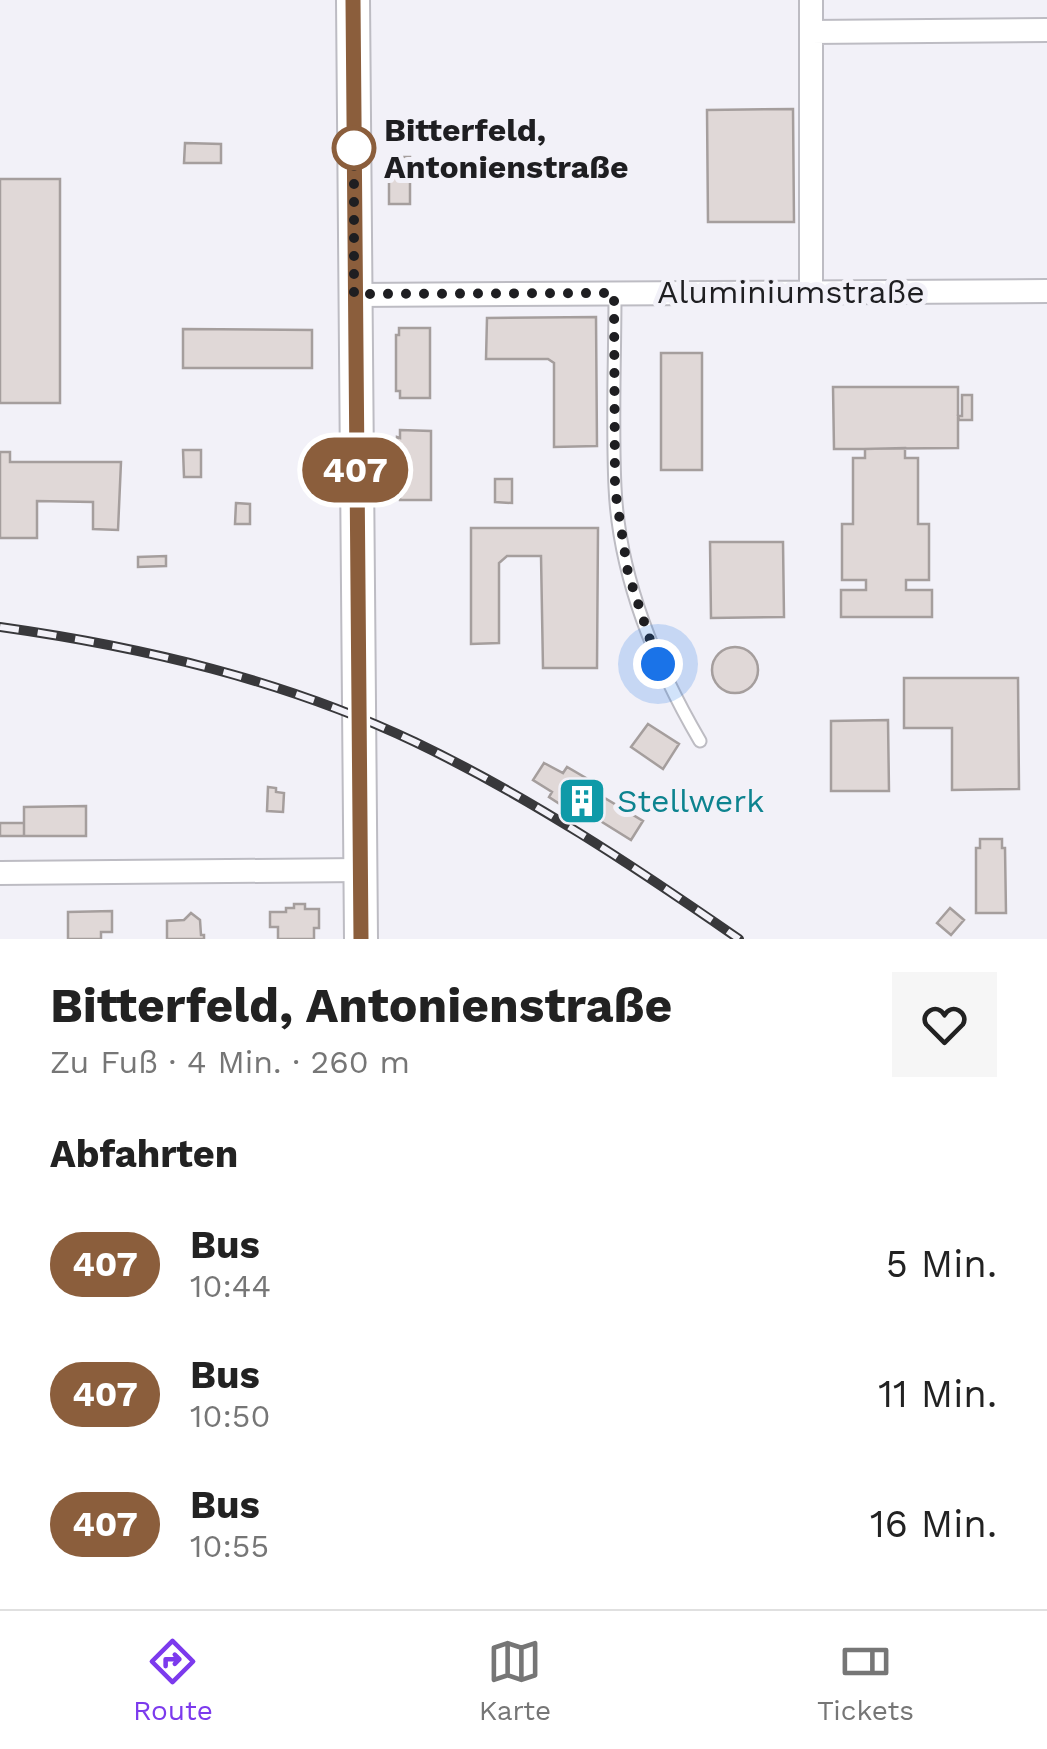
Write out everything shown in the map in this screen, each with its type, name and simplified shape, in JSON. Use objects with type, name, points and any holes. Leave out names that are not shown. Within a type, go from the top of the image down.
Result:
[{"type":"street","points":[[353,0],[361,939]]},
{"type":"street","points":[[810,0],[810,292]]},
{"type":"street","points":[[810,32],[1047,30]]},
{"type":"street","name":"Aluminiumstraße","points":[[354,294],[1047,291]]},
{"type":"street","points":[[0,873],[360,870]]},
{"type":"lane","points":[[614,293],[615,489],[628,573],[658,664],[700,742]]},
{"type":"building","points":[[793,109],[794,222],[708,222],[707,110]]},
{"type":"building","points":[[185,143],[221,144],[221,163],[184,163]]},
{"type":"building","points":[[389,157],[410,157],[410,204],[389,204]]},
{"type":"building","points":[[0,179],[60,179],[60,403],[0,403]]},
{"type":"building","points":[[596,317],[597,446],[554,447],[554,363],[548,359],[486,359],[487,318]]},
{"type":"building","points":[[399,328],[430,328],[430,398],[400,398],[400,391],[396,391]]},
{"type":"building","points":[[183,329],[312,330],[312,368],[183,368]]},
{"type":"building","points":[[661,353],[702,353],[702,470],[661,470]]},
{"type":"building","points":[[833,387],[958,387],[958,448],[834,449]]},
{"type":"building","points":[[962,395],[972,395],[972,420],[959,420]]},
{"type":"building","points":[[400,430],[431,431],[431,500],[400,500],[397,494]]},
{"type":"building","points":[[905,448],[905,458],[918,458],[918,524],[929,524],[929,580],[906,580],[906,590],[932,590],[932,617],[841,617],[841,590],[866,590],[866,580],[842,580],[842,524],[853,524],[853,458],[865,458],[865,449]]},
{"type":"building","points":[[183,450],[201,450],[201,477],[184,477]]},
{"type":"building","points":[[0,452],[10,452],[10,462],[121,462],[118,530],[93,529],[93,502],[37,501],[37,538],[0,538]]},
{"type":"building","points":[[495,479],[512,479],[512,503],[495,502]]},
{"type":"building","points":[[236,503],[250,504],[250,524],[235,524]]},
{"type":"building","points":[[471,528],[598,528],[597,668],[543,668],[541,556],[507,556],[499,563],[499,643],[471,644]]},
{"type":"building","points":[[710,542],[783,542],[784,617],[711,618]]},
{"type":"building","points":[[166,556],[166,566],[138,567],[138,557]]},
{"type":"building","points":[[735,647],[751,654],[758,670],[751,686],[735,693],[719,686],[712,670],[719,654]]},
{"type":"building","points":[[904,678],[1018,678],[1019,789],[952,790],[952,728],[904,728]]},
{"type":"building","points":[[888,720],[889,791],[831,791],[831,721]]},
{"type":"building","points":[[648,724],[679,744],[663,769],[631,747]]},
{"type":"building","name":"Stellwerk","points":[[544,763],[563,773],[567,767],[586,778],[583,785],[643,821],[631,840],[573,804],[569,810],[549,797],[552,792],[533,780]]},
{"type":"building","points":[[268,787],[284,793],[283,812],[267,811]]},
{"type":"building","points":[[86,806],[86,836],[24,836],[24,807]]},
{"type":"building","points":[[0,823],[24,823],[24,836],[0,836]]},
{"type":"building","points":[[980,839],[1002,839],[1006,913],[976,913],[976,848],[980,848]]},
{"type":"building","points":[[294,904],[319,909],[319,928],[314,928],[314,939],[278,939],[278,927],[270,927],[270,912],[286,912]]},
{"type":"building","points":[[950,908],[964,920],[951,935],[937,923]]},
{"type":"building","points":[[112,911],[112,932],[101,932],[101,939],[68,939],[68,912]]},
{"type":"building","points":[[191,913],[200,920],[204,939],[167,939],[167,921],[184,920]]},
{"type":"railway","points":[[0,627],[107,645],[212,669],[365,720],[458,763],[541,810],[739,939]]},
{"type":"bus line","name":"407","points":[[353,0],[361,939]]},
{"type":"place","name":"Bitterfeld, Antonienstraße","points":[[354,148]]},
{"type":"place","name":"Stellwerk","points":[[582,801]]},
{"type":"route","points":[[354,148],[354,294],[614,293],[615,489],[628,573],[658,664]]}]
